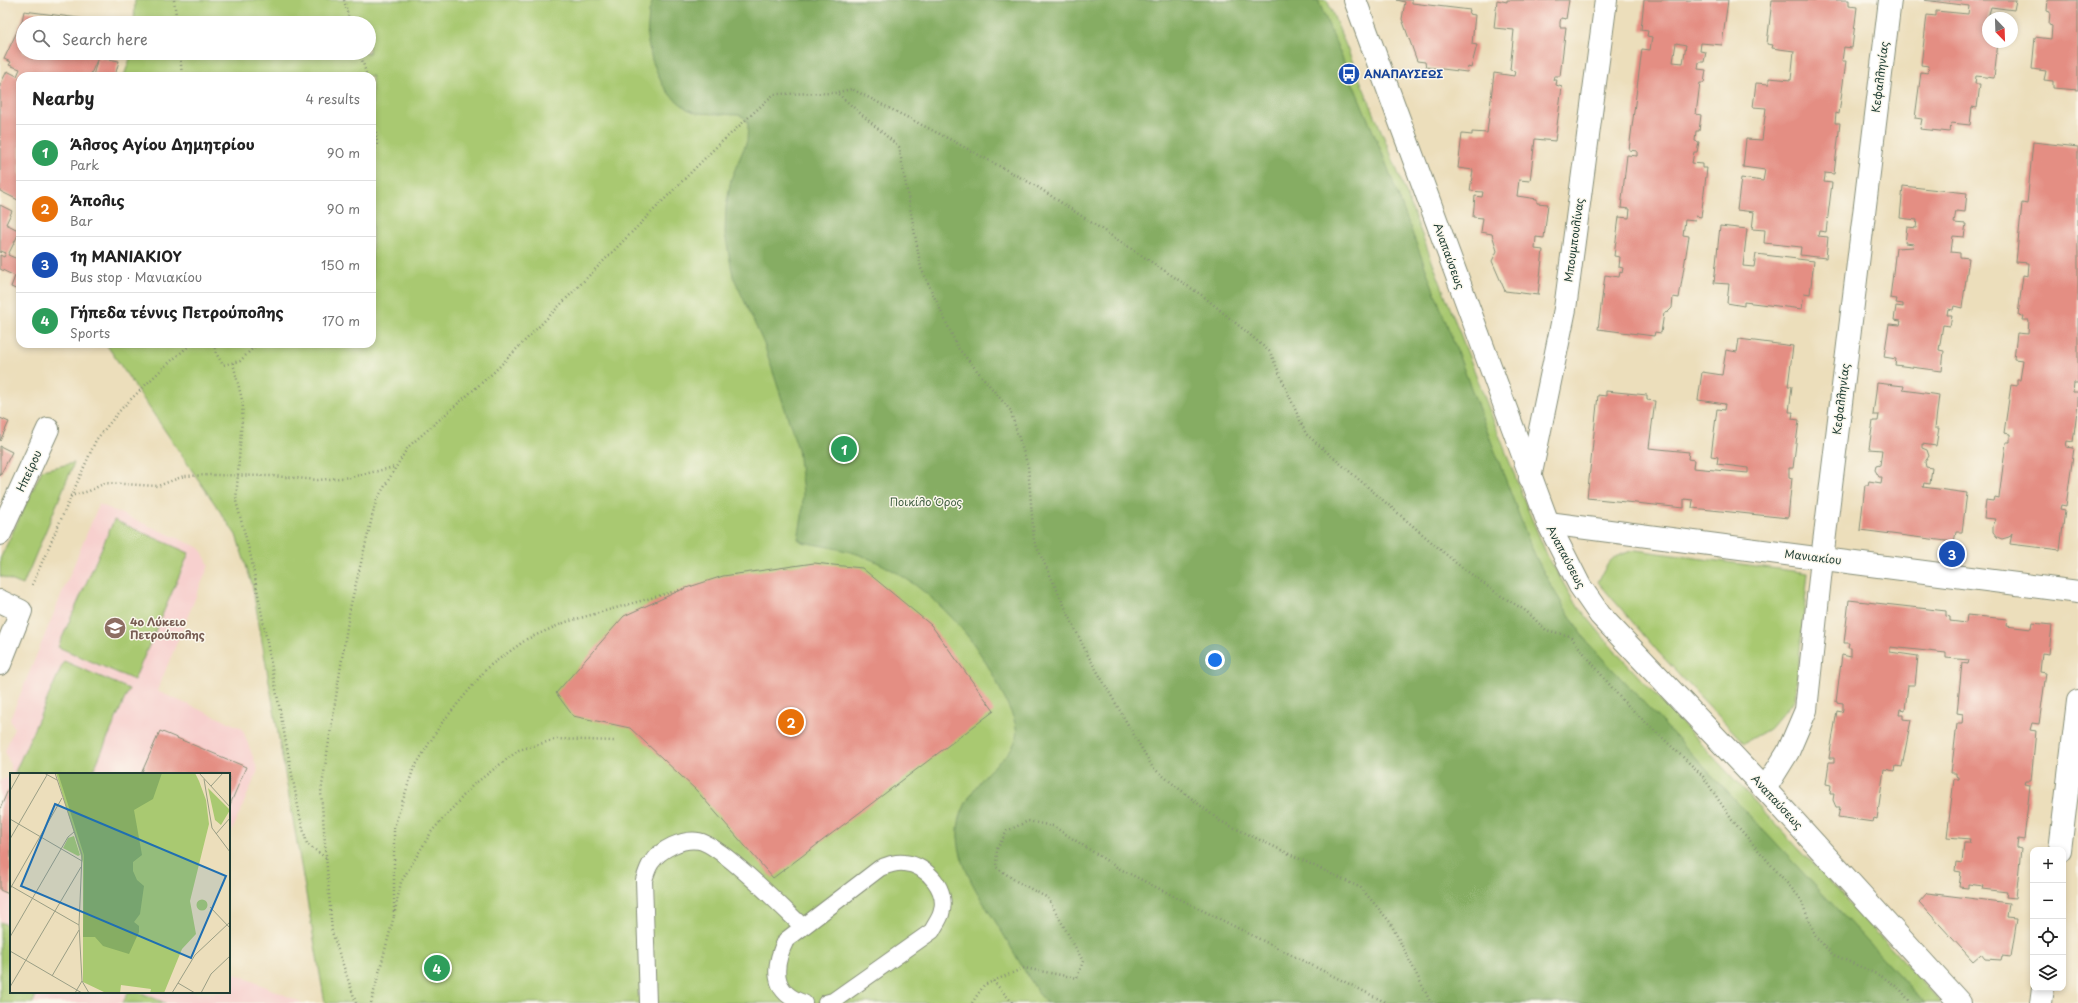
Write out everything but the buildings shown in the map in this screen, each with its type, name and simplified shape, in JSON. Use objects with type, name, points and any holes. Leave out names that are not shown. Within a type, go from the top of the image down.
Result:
[{"type":"street","name":"Αναπαύσεως","points":[[1355,0],[1530,478],[1548,523],[1580,586],[1600,615],[1766,789],[1960,1003]]},
{"type":"street","name":"Μπουμπουλίνας","points":[[1530,478],[1565,309],[1606,0]]},
{"type":"street","name":"Κεφαλληνίας","points":[[1766,789],[1788,752],[1806,710],[1822,559],[1890,0]]},
{"type":"street","name":"Ηπείρου","points":[[0,534],[48,429]]},
{"type":"street","name":"Μανιακίου","points":[[1548,523],[2078,592]]},
{"type":"street","points":[[0,601],[20,611],[0,664]]},
{"type":"street","points":[[2060,847],[2078,701]]},
{"type":"street","points":[[2041,1003],[2043,991]]},
{"type":"lane","points":[[648,1003],[644,880],[651,862],[667,848],[684,841],[700,841],[720,851],[802,926]]},
{"type":"lane","points":[[804,1003],[788,994],[781,985],[777,975],[776,965],[778,956],[786,940],[802,926],[880,868],[891,863],[904,863],[917,866],[931,875],[940,889],[942,903],[941,914],[932,931],[834,1001],[826,1003]]},
{"type":"path","points":[[174,0],[176,16]]},
{"type":"path","points":[[344,0],[348,16]]},
{"type":"path","points":[[181,60],[182,72]]},
{"type":"path","points":[[362,60],[366,72]]},
{"type":"path","points":[[356,1003],[332,932],[321,792],[350,608],[376,500],[408,447],[494,372],[714,149],[774,94],[837,92],[852,89],[1036,186],[1203,296],[1270,352],[1306,434],[1456,562],[1498,594],[1526,611],[1546,630],[1570,636],[1622,700],[1702,775],[1732,820],[1800,898],[1816,937],[1832,954],[1883,977],[1900,989],[1911,1003]]},
{"type":"path","points":[[837,92],[899,148],[921,268],[958,348],[1010,410],[1028,466],[1034,541],[1086,652],[1153,768],[1220,821],[1361,888],[1390,922],[1431,1003]]},
{"type":"path","points":[[376,134],[376,147]]},
{"type":"path","points":[[20,611],[70,496],[101,434],[122,408],[164,367],[186,348]]},
{"type":"path","points":[[215,348],[223,365],[240,361],[253,348]]},
{"type":"path","points":[[232,363],[243,404],[236,501],[252,558],[300,817],[308,844],[326,858]]},
{"type":"path","points":[[70,496],[89,491],[105,483],[158,486],[184,476],[237,475],[318,480],[351,478],[396,467]]},
{"type":"path","points":[[394,916],[394,827],[413,770],[440,724],[488,667],[527,639],[566,622],[683,589]]},
{"type":"path","points":[[371,1003],[394,916],[401,882],[432,830],[473,785],[519,750],[557,739],[616,741]]},
{"type":"path","points":[[972,1003],[984,985],[1024,968],[1077,978],[1083,961],[1048,898],[1016,882],[996,867],[997,849],[1007,831],[1028,821],[1053,826],[1118,868],[1387,1003]]},
{"type":"path","points":[[993,981],[1013,1003]]},
{"type":"shaded area","name":"4ο Λύκειο Πετρούπολης","points":[[99,504],[200,548],[209,565],[157,691],[242,728],[258,770],[230,836],[230,773],[13,773],[5,751],[14,728],[10,719]]},
{"type":"shaded area","points":[[10,776],[10,993],[230,993],[230,971],[303,1003],[0,1003],[0,781]]},
{"type":"green space","name":"Ποικίλο Όρος","points":[[135,0],[1327,0],[1390,152],[1528,510],[1547,555],[1573,600],[1613,649],[1942,1003],[325,1003],[252,584],[236,535],[109,348],[376,348],[376,72],[125,72],[130,60],[376,60],[376,16],[134,16]]},
{"type":"green space","points":[[653,0],[1318,0],[1382,153],[1530,544],[1542,570],[1556,594],[1587,642],[1925,1003],[1046,1003],[1029,979],[969,877],[960,850],[958,837],[958,828],[962,811],[966,803],[987,773],[1008,753],[1014,743],[1016,738],[1016,726],[1012,714],[990,669],[977,648],[945,610],[926,594],[885,566],[863,556],[802,542],[798,539],[802,517],[803,493],[798,449],[764,344],[733,276],[725,234],[726,207],[731,179],[747,141],[748,124],[745,118],[739,115],[697,113],[687,109],[671,96],[662,84],[652,60],[647,38],[649,12]]},
{"type":"green space","points":[[74,463],[23,585],[0,576],[0,559],[42,470]]},
{"type":"green space","points":[[114,520],[189,553],[134,680],[58,647]]},
{"type":"green space","points":[[1636,550],[1808,573],[1795,699],[1769,729],[1744,743],[1660,654],[1598,582],[1608,563],[1616,557]]},
{"type":"green space","points":[[64,661],[129,689],[92,773],[15,772]]},
{"type":"green space","points":[[0,922],[10,926],[10,993],[37,993],[33,1003],[0,1003]]},
{"type":"green space","points":[[128,993],[141,993],[165,1003],[123,1003]]},
{"type":"place","name":"ΑΝΑΠΑΥΣΕΩΣ","points":[[1349,74]]},
{"type":"place","name":"Άλσος Αγίου Δημητρίου","points":[[844,449]]},
{"type":"place","name":"1η ΜΑΝΙΑΚΙΟΥ","points":[[1952,554]]},
{"type":"place","name":"4ο Λύκειο Πετρούπολης","points":[[115,628]]},
{"type":"place","name":"Άπολις","points":[[791,722]]},
{"type":"place","name":"Γήπεδα τέννις Πετρούπολης","points":[[437,968]]}]
